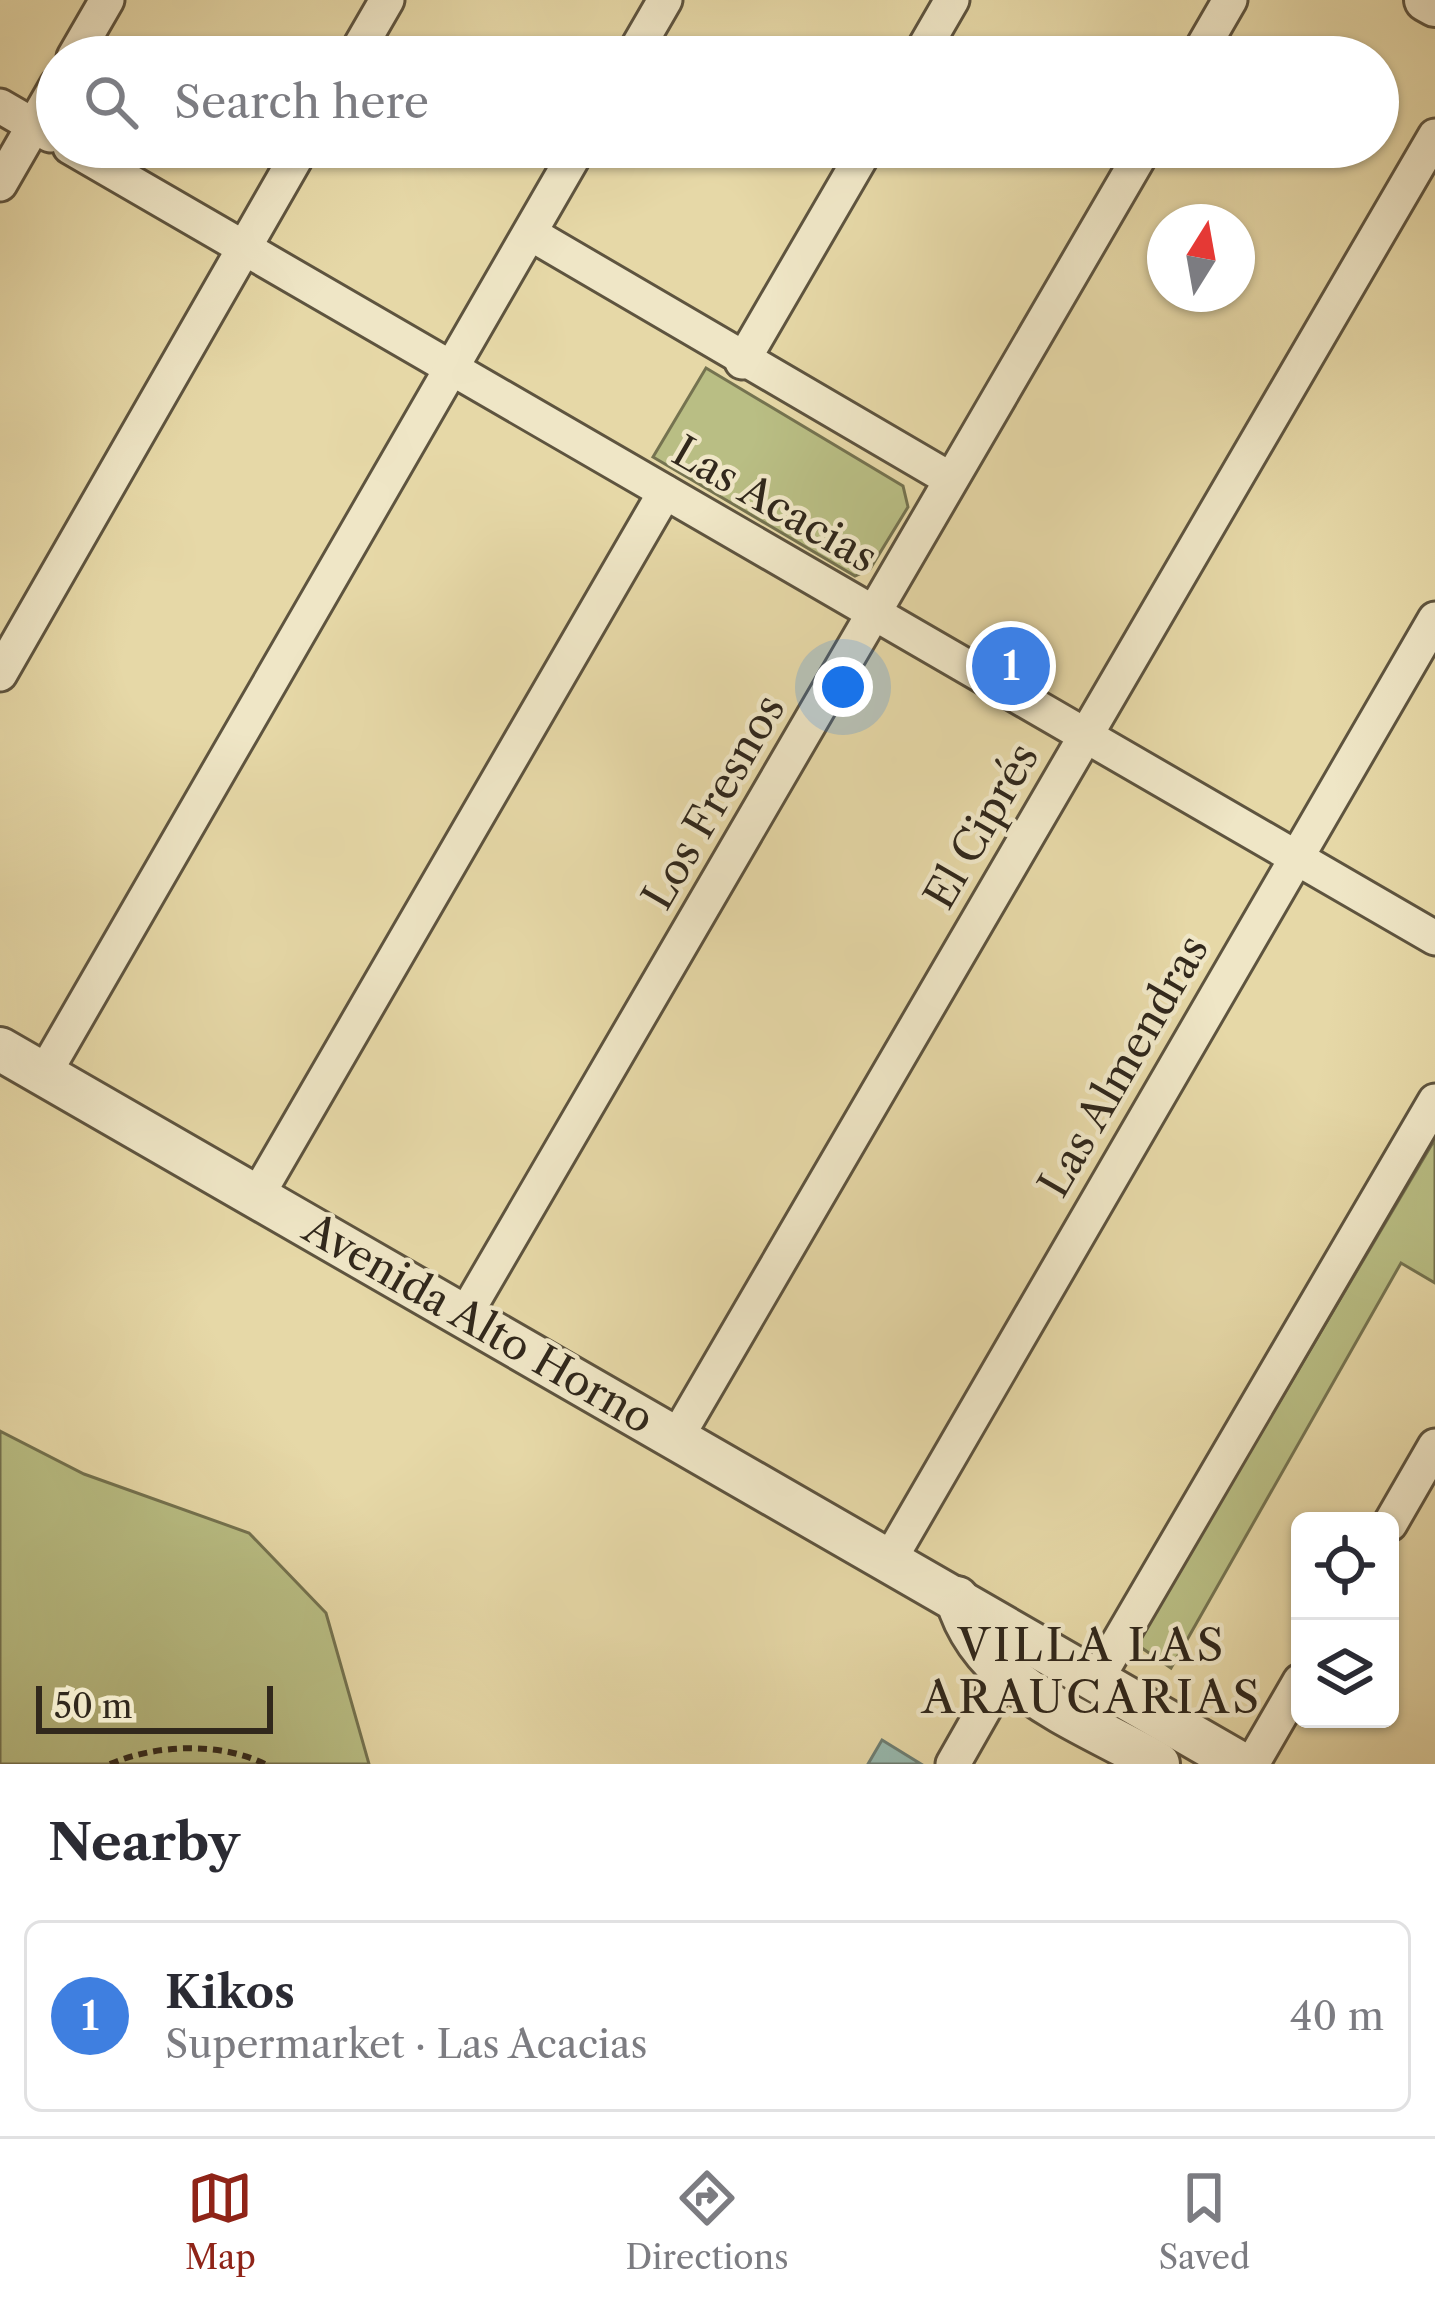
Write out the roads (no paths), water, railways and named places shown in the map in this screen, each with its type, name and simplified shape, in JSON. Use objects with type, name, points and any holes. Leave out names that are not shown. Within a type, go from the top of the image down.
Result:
[{"type":"street","points":[[86,36],[107,0]]},
{"type":"street","points":[[366,36],[387,0]]},
{"type":"street","points":[[644,36],[665,0]]},
{"type":"street","points":[[931,36],[952,0]]},
{"type":"street","points":[[1209,36],[1230,0]]},
{"type":"street","points":[[1426,0],[1435,5]]},
{"type":"street","points":[[0,106],[36,127]]},
{"type":"street","name":"El Ciprés","points":[[676,1436],[1435,136]]},
{"type":"street","points":[[0,184],[36,142]]},
{"type":"street","name":"Las Acacias","points":[[106,168],[1435,938]]},
{"type":"street","points":[[0,674],[290,168]]},
{"type":"street","points":[[44,1074],[568,168]]},
{"type":"street","points":[[742,362],[855,168]]},
{"type":"street","name":"Los Fresnos","points":[[465,1315],[1133,168]]},
{"type":"street","points":[[533,235],[742,362],[950,478]]},
{"type":"street","points":[[257,1196],[665,491]]},
{"type":"street","name":"Las Almendras","points":[[890,1559],[1435,619]]},
{"type":"street","name":"Avenida Alto Horno","points":[[0,1049],[1241,1764]]},
{"type":"street","points":[[1097,1679],[1435,1101]]},
{"type":"street","points":[[1397,1512],[1435,1446]]},
{"type":"street","points":[[957,1598],[977,1646],[1004,1674],[1158,1764]]},
{"type":"street","points":[[952,1764],[1024,1637]]},
{"type":"street","points":[[1252,1764],[1291,1697]]},
{"type":"water","points":[[882,1740],[921,1764],[868,1764]]},
{"type":"place","name":"Kikos","points":[[1011,666]]},
{"type":"district","name":"VILLA LAS ARAUCARIAS","points":[[1092,1671]]}]
